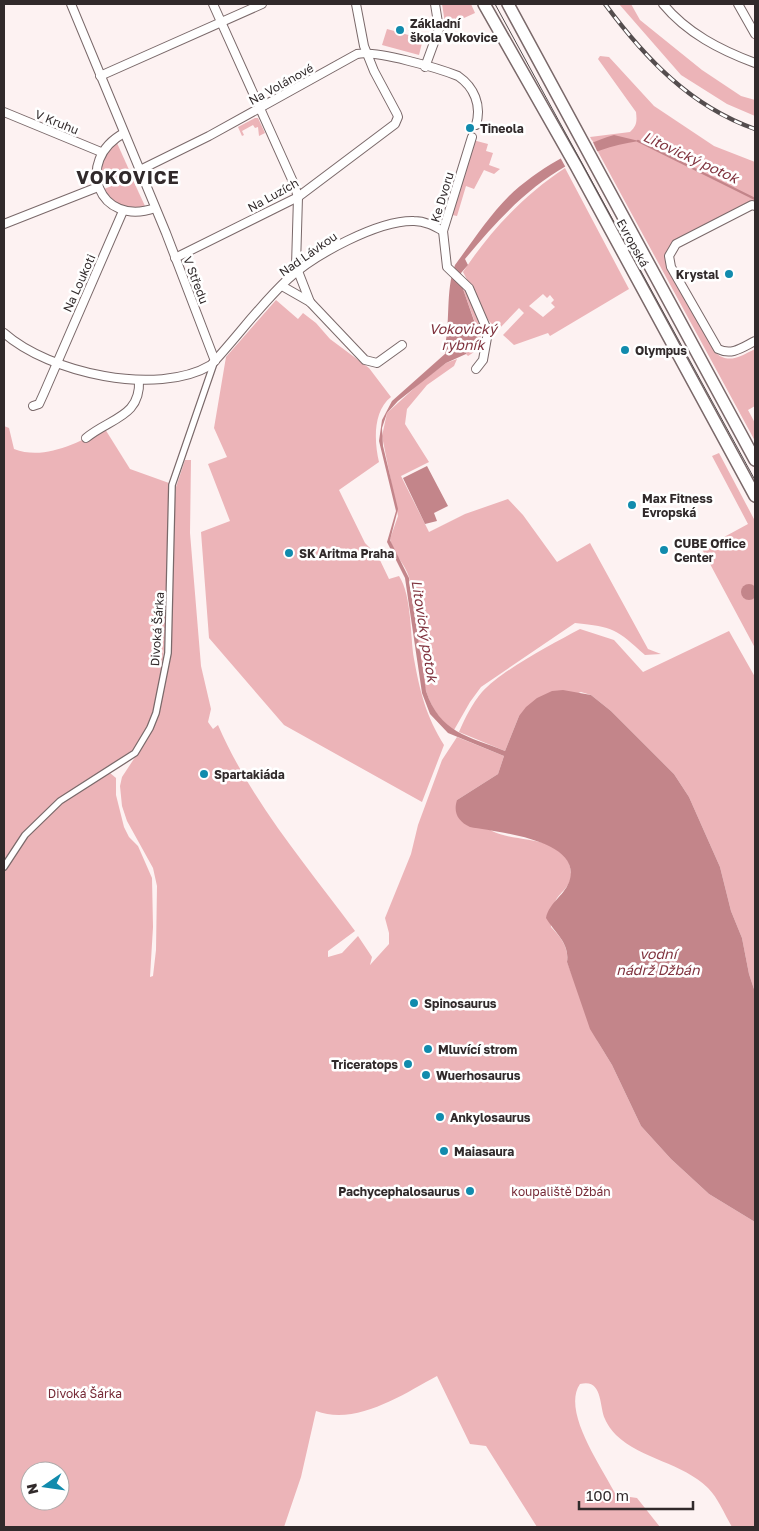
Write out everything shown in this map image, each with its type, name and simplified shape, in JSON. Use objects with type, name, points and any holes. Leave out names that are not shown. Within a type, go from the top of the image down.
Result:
[{"type":"main road","name":"Evropská","points":[[484,4],[568,151],[755,496]]},
{"type":"main road","name":"Evropská","points":[[508,4],[582,144],[755,460]]},
{"type":"street","name":"V Středu","points":[[71,4],[140,170],[215,361]]},
{"type":"street","points":[[213,4],[286,164],[298,197],[295,258],[297,272],[310,302]]},
{"type":"street","points":[[100,76],[262,4]]},
{"type":"street","points":[[356,4],[366,53],[384,55],[453,74],[467,83],[479,107],[476,125]]},
{"type":"street","points":[[425,67],[439,29],[435,4]]},
{"type":"street","points":[[663,4],[698,36],[733,55],[755,63]]},
{"type":"street","points":[[738,4],[755,34]]},
{"type":"street","name":"Na Volánové","points":[[140,170],[260,108],[357,54],[366,53]]},
{"type":"street","name":"Na Luzích","points":[[175,258],[298,197],[397,120],[397,114],[366,53]]},
{"type":"street","name":"V Kruhu","points":[[4,112],[101,152]]},
{"type":"street","points":[[124,133],[111,140],[101,152],[97,163],[98,187],[108,201],[123,211],[138,213],[155,208]]},
{"type":"street","name":"Ke Dvoru","points":[[472,137],[443,230],[449,268],[467,285],[488,332],[482,360],[476,369]]},
{"type":"street","points":[[4,224],[98,187]]},
{"type":"street","points":[[754,206],[676,244],[669,256],[671,267],[718,349],[726,353],[734,352],[755,341]]},
{"type":"street","name":"Na Loukoti","points":[[33,406],[39,404],[123,211]]},
{"type":"street","name":"Nad Lávkou","points":[[215,361],[282,286],[297,272],[346,241],[395,223],[416,220],[443,230]]},
{"type":"street","points":[[282,286],[310,302],[365,360],[372,363],[382,362],[402,345]]},
{"type":"street","points":[[4,333],[26,350],[56,364],[93,374],[139,380],[199,370],[215,361]]},
{"type":"street","name":"Divoká Šárka","points":[[4,868],[25,836],[60,801],[135,754],[150,728],[156,713],[168,653],[172,485],[215,361]]},
{"type":"street","points":[[86,438],[135,405],[140,394],[139,380]]},
{"type":"green space","points":[[442,4],[471,4],[475,13],[453,23],[445,23]]},
{"type":"green space","points":[[619,4],[631,4],[640,20],[702,70],[741,96],[755,100],[755,116],[727,104],[681,75]]},
{"type":"green space","points":[[387,29],[423,39],[419,55],[382,45]]},
{"type":"green space","points":[[600,56],[609,57],[654,106],[714,146],[755,162],[755,202],[672,242],[666,255],[668,268],[715,352],[720,356],[730,359],[755,349],[755,406],[748,410],[755,423],[755,441],[590,137],[630,132],[634,128],[636,121],[636,112],[598,59]]},
{"type":"green space","points":[[258,118],[265,133],[259,136],[258,127],[255,128],[253,125],[242,131],[244,135],[242,136],[238,127]]},
{"type":"green space","points":[[469,139],[488,144],[486,151],[493,153],[489,165],[500,169],[494,174],[484,170],[474,189],[466,186],[457,216],[452,215]]},
{"type":"green space","points":[[117,143],[130,172],[102,183],[100,171],[102,160],[107,151]]},
{"type":"green space","points":[[565,168],[629,289],[550,336],[548,333],[514,345],[503,335],[524,313],[519,308],[498,330],[488,320],[463,272],[496,228],[522,202]],"holes":[[[543,294],[547,298],[550,295],[554,300],[551,303],[555,307],[543,317],[529,306]]]},
{"type":"green space","points":[[132,178],[145,206],[143,209],[114,205],[104,189]]},
{"type":"green space","points":[[466,288],[480,323],[479,330],[483,346],[468,356],[466,354],[468,350],[471,351],[478,331],[463,289]]},
{"type":"green space","name":"SK Aritma Praha","points":[[276,300],[298,319],[303,313],[316,323],[330,339],[369,368],[391,397],[381,410],[376,427],[376,445],[379,462],[339,490],[365,543],[378,556],[389,579],[399,576],[406,594],[414,659],[421,693],[428,714],[444,745],[422,802],[284,725],[209,638],[201,532],[230,521],[208,464],[227,457],[214,428],[226,357]]},
{"type":"green space","points":[[457,359],[454,366],[427,385],[407,409],[405,424],[429,462],[401,476],[429,532],[465,514],[508,499],[523,515],[557,562],[590,543],[648,649],[661,654],[645,655],[614,631],[598,626],[575,623],[481,687],[454,730],[440,717],[430,701],[423,682],[409,577],[390,539],[398,516],[382,436],[387,413],[422,381],[446,363]]},
{"type":"green space","name":"koupaliště Džbán","points":[[4,426],[9,428],[14,449],[38,453],[73,444],[105,429],[130,469],[169,483],[166,623],[163,662],[157,697],[147,728],[134,750],[112,768],[70,791],[71,795],[110,773],[116,778],[116,795],[124,827],[129,837],[138,846],[152,878],[153,927],[150,977],[153,976],[156,950],[157,886],[153,868],[127,821],[122,806],[120,786],[122,777],[149,736],[158,711],[171,651],[173,519],[176,487],[185,460],[191,460],[190,533],[201,666],[211,709],[208,722],[213,729],[218,725],[246,780],[263,806],[355,931],[328,951],[328,957],[342,953],[358,936],[372,957],[370,965],[389,944],[389,933],[385,918],[411,854],[418,825],[442,760],[457,737],[504,756],[498,774],[457,800],[492,831],[551,846],[561,852],[568,861],[571,878],[568,886],[555,903],[551,927],[564,943],[567,952],[567,962],[598,1042],[612,1065],[641,1126],[671,1159],[709,1194],[755,1222],[755,1527],[732,1527],[715,1497],[698,1480],[637,1450],[616,1435],[605,1419],[599,1394],[593,1385],[587,1383],[580,1384],[576,1395],[576,1409],[586,1440],[594,1456],[616,1495],[637,1498],[660,1527],[537,1527],[486,1446],[470,1444],[437,1376],[394,1399],[363,1412],[331,1415],[316,1411],[301,1477],[284,1527],[4,1527]]},
{"type":"green space","points":[[719,453],[755,521],[755,648],[702,549],[748,524],[712,456]]},
{"type":"green space","points":[[580,629],[614,640],[643,672],[729,631],[755,677],[755,992],[749,974],[742,938],[731,911],[720,867],[689,797],[674,774],[611,711],[591,695],[581,692],[519,716],[505,751],[459,732],[475,701],[491,684],[528,658]]},
{"type":"water","name":"vodní nádrž Džbán","points":[[614,135],[639,141],[611,147],[586,156],[541,182],[502,218],[465,259],[468,265],[461,273],[463,289],[479,335],[471,352],[468,350],[466,354],[446,363],[398,401],[387,413],[382,428],[383,446],[398,509],[390,540],[409,578],[426,691],[439,716],[447,724],[467,736],[505,751],[519,716],[537,698],[552,691],[563,690],[591,695],[611,711],[674,774],[689,797],[720,867],[731,911],[742,938],[749,974],[755,992],[755,1222],[709,1194],[671,1159],[641,1126],[612,1065],[590,1029],[567,962],[566,949],[561,938],[546,918],[550,907],[568,885],[570,865],[562,855],[550,846],[516,835],[470,827],[457,816],[457,800],[498,774],[504,756],[448,733],[430,714],[422,693],[405,578],[387,542],[396,511],[379,441],[382,420],[392,401],[446,353],[444,351],[450,285],[455,265],[495,212],[509,196],[531,177],[572,152]]},
{"type":"water","points":[[427,466],[448,506],[434,513],[437,521],[425,524],[403,478]]},
{"type":"water","points":[[746,584],[752,584],[757,589],[755,598],[746,600],[741,595],[741,589]]},
{"type":"pier","points":[[592,140],[598,153],[566,168],[560,157]]},
{"type":"waterway","name":"Litovický potok","points":[[638,141],[755,199]]},
{"type":"tram line","points":[[495,4],[755,480]]},
{"type":"railway","points":[[605,4],[636,43],[690,94],[732,119],[755,129]]},
{"type":"place","name":"Základní škola Vokovice","points":[[400,30]]},
{"type":"place","name":"Tineola","points":[[470,128]]},
{"type":"place","name":"Krystal","points":[[729,274]]},
{"type":"place","name":"Olympus","points":[[625,350]]},
{"type":"place","name":"Max Fitness Evropská","points":[[632,505]]},
{"type":"place","name":"CUBE Office Center","points":[[664,550]]},
{"type":"place","name":"SK Aritma Praha","points":[[289,553]]},
{"type":"place","name":"Spartakiáda","points":[[204,774]]},
{"type":"place","name":"Spinosaurus","points":[[414,1003]]},
{"type":"place","name":"Mluvící strom","points":[[428,1049]]},
{"type":"place","name":"Triceratops","points":[[408,1064]]},
{"type":"place","name":"Wuerhosaurus","points":[[426,1075]]},
{"type":"place","name":"Ankylosaurus","points":[[440,1117]]},
{"type":"place","name":"Maiasaura","points":[[444,1151]]},
{"type":"place","name":"Pachycephalosaurus","points":[[470,1191]]},
{"type":"district","name":"VOKOVICE","points":[[128,177]]},
{"type":"water label","name":"Vokovický rybník","points":[[463,336]]}]
